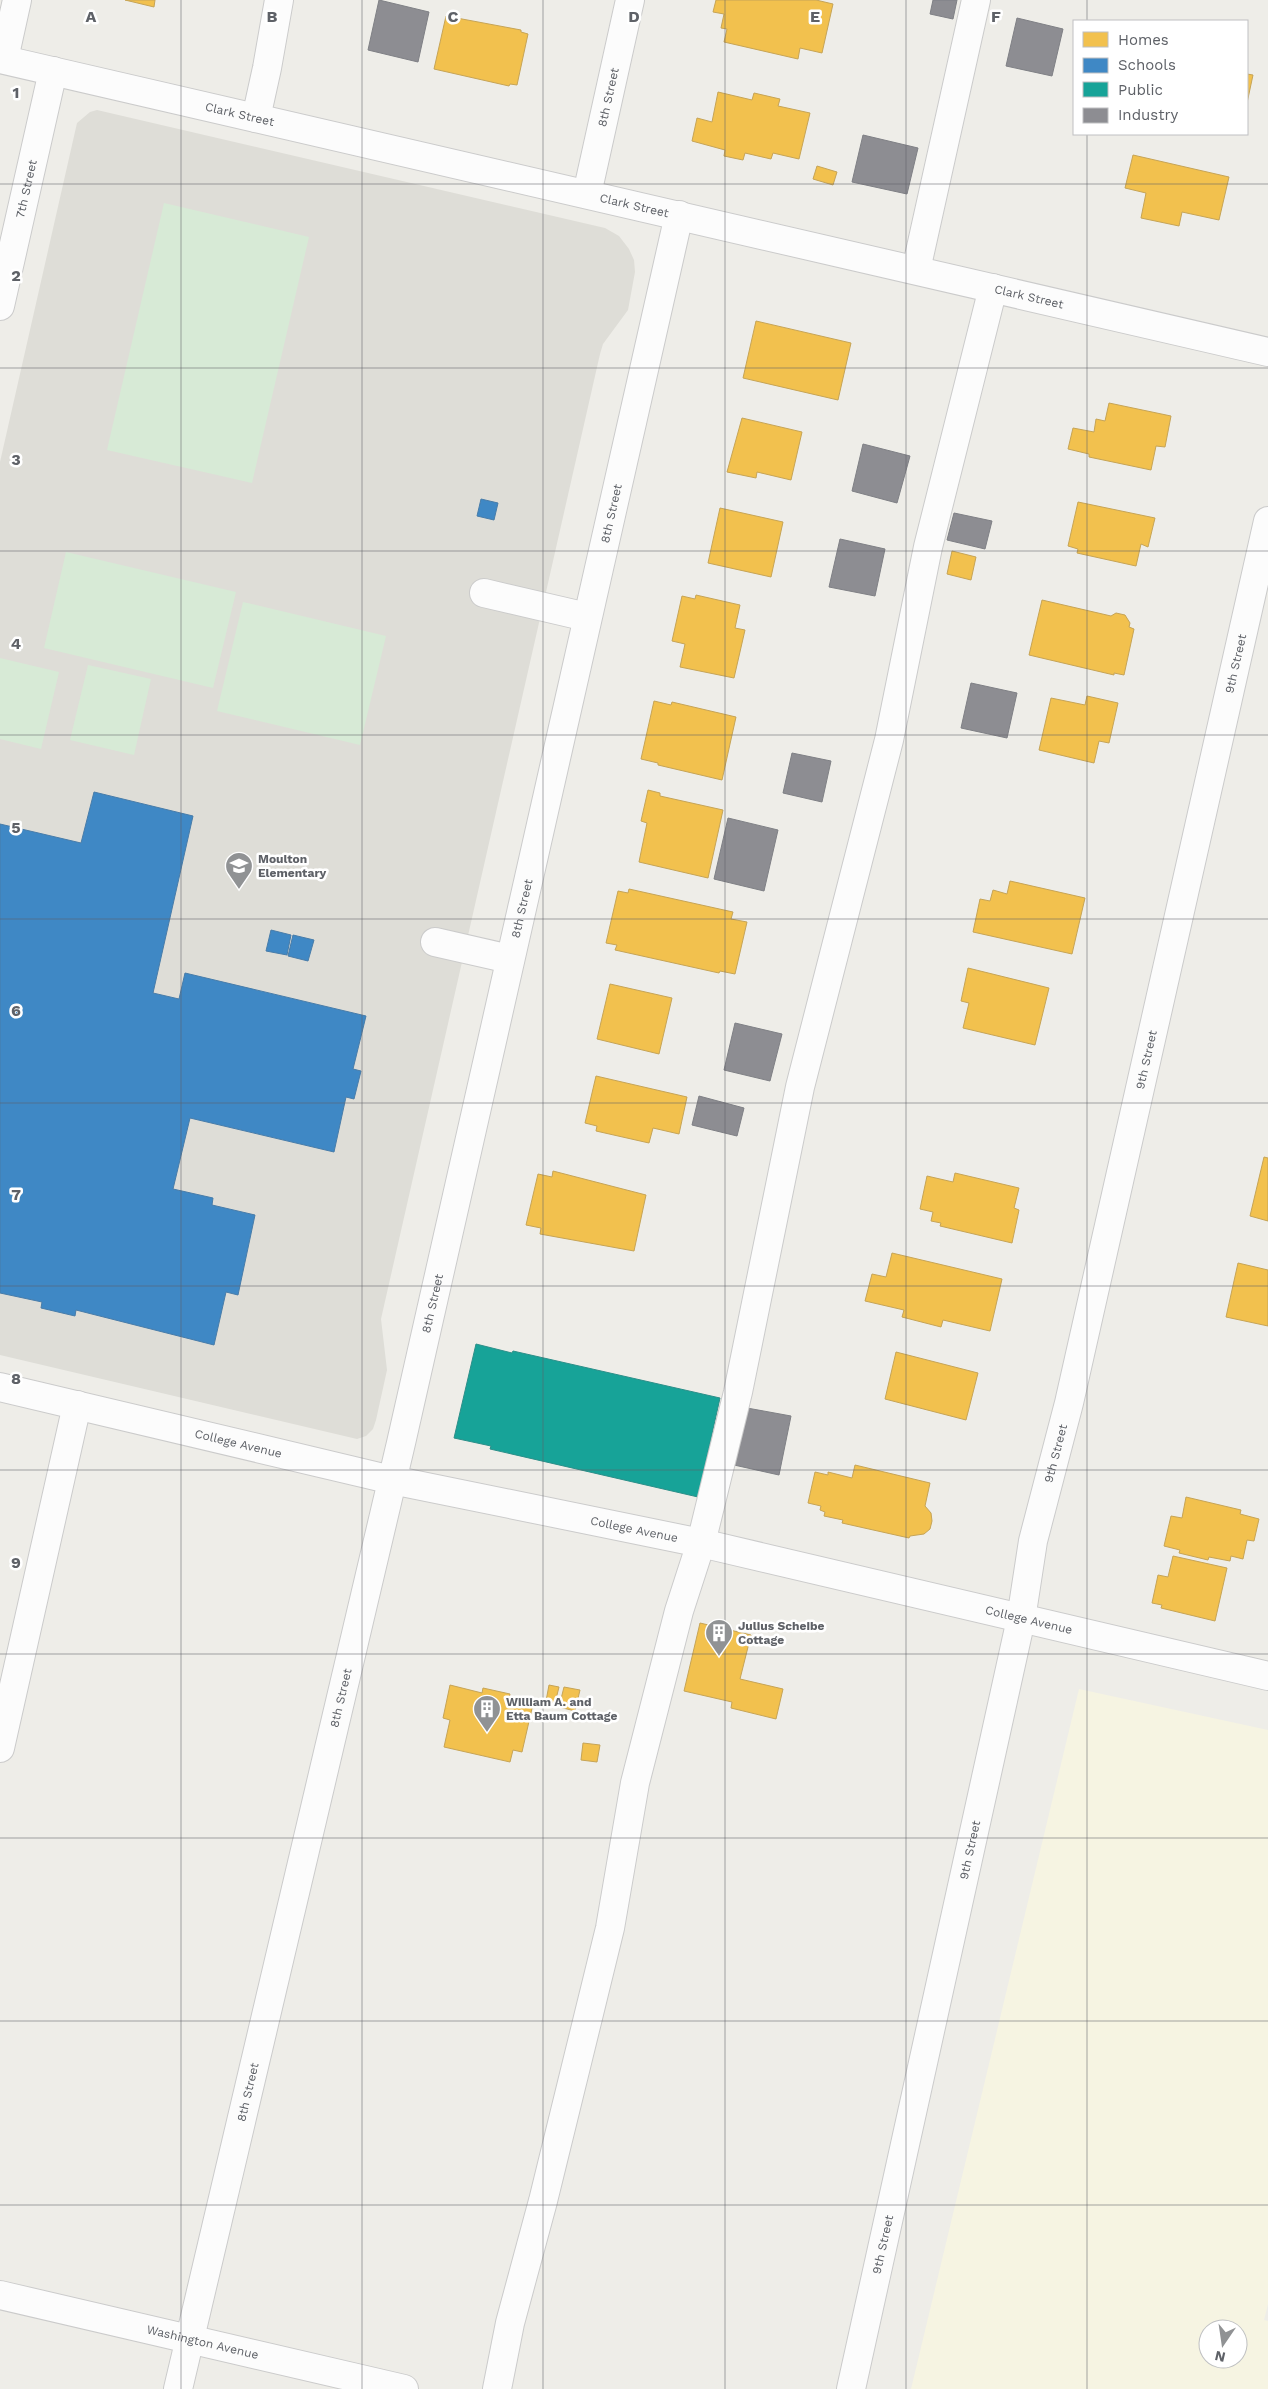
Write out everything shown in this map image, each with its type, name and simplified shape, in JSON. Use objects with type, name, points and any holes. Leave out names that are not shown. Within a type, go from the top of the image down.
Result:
[{"type":"street","points":[[2,59],[17,0]]},
{"type":"street","points":[[256,118],[279,0]]},
{"type":"street","name":"8th Street","points":[[587,194],[630,0]]},
{"type":"street","points":[[916,270],[976,0]]},
{"type":"street","name":"Clark Street","points":[[2,59],[1268,352]]},
{"type":"street","name":"7th Street","points":[[0,306],[53,71]]},
{"type":"street","name":"8th Street","points":[[178,2389],[392,1480],[678,215]]},
{"type":"street","points":[[496,2389],[510,2323],[543,2201],[610,1928],[635,1782],[679,1610],[701,1544],[738,1392],[800,1087],[889,740],[928,547],[993,288]]},
{"type":"street","name":"9th Street","points":[[850,2389],[1021,1619],[1033,1541],[1071,1394],[1268,521]]},
{"type":"street","points":[[484,593],[587,617]]},
{"type":"street","points":[[435,942],[510,959]]},
{"type":"street","name":"College Avenue","points":[[0,1387],[392,1480],[701,1544],[1268,1676]]},
{"type":"street","points":[[0,1748],[77,1404]]},
{"type":"street","name":"Washington Avenue","points":[[0,2295],[404,2389]]},
{"type":"shaded area","name":"Moulton Elementary","points":[[97,110],[605,228],[619,236],[629,249],[634,260],[635,272],[628,310],[603,344],[600,354],[381,1319],[387,1370],[376,1420],[373,1429],[366,1436],[357,1439],[0,1355],[0,462],[77,123],[90,112]]},
{"type":"shaded area","points":[[1079,1689],[1268,1730],[1268,2304],[1264,2320],[1268,2321],[1268,2389],[911,2389]]},
{"type":"green space","points":[[164,203],[309,237],[252,483],[107,450]]},
{"type":"green space","points":[[66,552],[236,592],[213,688],[44,648]]},
{"type":"green space","points":[[243,602],[386,636],[360,745],[217,711]]},
{"type":"green space","points":[[0,658],[59,672],[41,749],[0,739]]},
{"type":"green space","points":[[88,665],[151,679],[134,755],[70,740]]},
{"type":"building: Homes","points":[[125,0],[155,0],[154,7]]},
{"type":"building: Homes","points":[[716,0],[816,0],[833,4],[822,53],[800,48],[798,59],[724,42],[727,29],[721,28],[724,14],[713,12]]},
{"type":"building: Homes","points":[[446,16],[521,30],[521,32],[528,34],[517,85],[510,84],[509,86],[434,69]]},
{"type":"building: Homes","points":[[1248,74],[1253,75],[1248,98]]},
{"type":"building: Homes","points":[[718,92],[752,100],[754,93],[780,99],[778,106],[810,113],[799,159],[773,153],[771,159],[745,153],[743,160],[724,156],[725,150],[692,141],[697,118],[712,122]]},
{"type":"building: Homes","points":[[1133,155],[1229,177],[1219,220],[1182,212],[1179,226],[1141,218],[1146,193],[1125,188]]},
{"type":"building: Homes","points":[[817,166],[837,172],[833,185],[813,179]]},
{"type":"building: Homes","points":[[756,321],[851,343],[838,400],[743,378]]},
{"type":"building: Homes","points":[[1109,403],[1171,416],[1165,447],[1156,446],[1151,470],[1089,457],[1089,454],[1068,449],[1073,428],[1094,432],[1096,419],[1105,421]]},
{"type":"building: Homes","points":[[742,418],[802,432],[791,480],[757,472],[756,478],[727,472]]},
{"type":"building: Homes","points":[[1078,502],[1155,518],[1148,547],[1141,544],[1136,566],[1077,553],[1078,549],[1068,546]]},
{"type":"building: Homes","points":[[720,508],[783,522],[771,577],[708,563]]},
{"type":"building: Homes","points":[[952,551],[976,557],[971,580],[947,574]]},
{"type":"building: Homes","points":[[696,595],[740,605],[735,628],[745,630],[734,678],[680,667],[685,644],[672,641],[682,596],[695,599]]},
{"type":"building: Homes","points":[[1042,600],[1111,616],[1116,613],[1125,615],[1130,623],[1129,627],[1134,629],[1124,675],[1114,673],[1114,675],[1029,655]]},
{"type":"building: Homes","points":[[1087,696],[1118,703],[1109,743],[1099,741],[1094,763],[1039,750],[1051,698],[1085,705]]},
{"type":"building: Homes","points":[[654,701],[671,705],[672,702],[736,717],[722,780],[658,765],[658,763],[641,759]]},
{"type":"building: Homes","points":[[648,790],[660,793],[660,796],[723,810],[708,878],[639,862],[647,823],[641,821]]},
{"type":"building: Homes","points":[[1010,881],[1085,898],[1072,954],[973,932],[980,899],[990,901],[993,890],[1007,894]]},
{"type":"building: Homes","points":[[629,889],[733,912],[731,919],[747,922],[735,974],[720,971],[719,973],[615,950],[617,945],[606,943],[618,891],[628,893]]},
{"type":"building: Homes","points":[[968,968],[1049,988],[1035,1045],[963,1028],[969,1003],[961,1001]]},
{"type":"building: Homes","points":[[610,984],[672,998],[659,1054],[597,1039]]},
{"type":"building: Homes","points":[[596,1076],[687,1097],[679,1134],[653,1128],[649,1143],[596,1131],[597,1126],[585,1123]]},
{"type":"building: Homes","points":[[1264,1157],[1268,1158],[1268,1221],[1250,1216]]},
{"type":"building: Homes","points":[[553,1171],[646,1195],[634,1251],[540,1234],[541,1228],[526,1225],[538,1174],[552,1177]]},
{"type":"building: Homes","points":[[955,1173],[1019,1188],[1014,1208],[1019,1210],[1012,1243],[940,1226],[941,1223],[931,1221],[933,1212],[920,1209],[927,1176],[953,1182]]},
{"type":"building: Homes","points":[[892,1253],[1002,1279],[990,1331],[943,1320],[941,1327],[902,1317],[904,1310],[865,1301],[872,1274],[886,1277]]},
{"type":"building: Homes","points":[[1238,1263],[1268,1270],[1268,1326],[1226,1317]]},
{"type":"building: Homes","points":[[896,1352],[978,1373],[966,1420],[885,1399]]},
{"type":"building: Homes","points":[[855,1465],[930,1483],[925,1506],[931,1513],[930,1529],[924,1534],[910,1536],[909,1538],[842,1523],[843,1520],[824,1516],[825,1512],[820,1510],[821,1506],[808,1503],[815,1472],[828,1475],[828,1472],[852,1478]]},
{"type":"building: Homes","points":[[1186,1497],[1241,1510],[1240,1514],[1259,1519],[1254,1541],[1247,1540],[1243,1559],[1231,1556],[1230,1561],[1209,1557],[1208,1560],[1179,1553],[1180,1550],[1164,1546],[1171,1516],[1182,1518]]},
{"type":"building: Homes","points":[[1173,1556],[1227,1568],[1215,1621],[1161,1608],[1162,1605],[1152,1603],[1158,1575],[1168,1577]]},
{"type":"building: Homes","name":"Julius Scheibe Cottage","points":[[700,1623],[751,1635],[740,1679],[783,1689],[776,1719],[731,1708],[732,1702],[684,1691]]},
{"type":"building: Homes","name":"William A. and Etta Baum Cottage","points":[[450,1685],[482,1693],[483,1688],[510,1694],[509,1699],[533,1704],[522,1752],[513,1750],[510,1762],[444,1747],[450,1720],[443,1718]]},
{"type":"building: Homes","points":[[549,1685],[559,1687],[555,1703],[546,1701]]},
{"type":"building: Homes","points":[[564,1687],[580,1690],[575,1711],[559,1707]]},
{"type":"building: Homes","points":[[583,1743],[600,1745],[597,1762],[581,1760]]},
{"type":"building: Schools","points":[[481,499],[498,503],[494,520],[477,516]]},
{"type":"building: Schools","points":[[94,792],[193,816],[153,993],[179,999],[185,973],[366,1016],[353,1069],[361,1071],[354,1099],[346,1097],[334,1152],[190,1118],[173,1189],[213,1198],[212,1205],[255,1215],[238,1295],[226,1292],[214,1345],[76,1310],[75,1316],[41,1308],[42,1302],[0,1293],[0,824],[81,843]]},
{"type":"building: Schools","points":[[271,930],[291,935],[287,955],[266,951]]},
{"type":"building: Schools","points":[[293,935],[314,940],[308,961],[288,956]]},
{"type":"building: Public","points":[[476,1344],[720,1398],[698,1497],[490,1449],[491,1446],[454,1438]]},
{"type":"building: Industry","points":[[379,0],[429,12],[418,62],[368,50]]},
{"type":"building: Industry","points":[[933,0],[957,0],[953,19],[930,14]]},
{"type":"building: Industry","points":[[1017,18],[1063,29],[1052,76],[1006,66]]},
{"type":"building: Industry","points":[[863,135],[918,148],[907,194],[852,182]]},
{"type":"building: Industry","points":[[863,444],[910,456],[897,503],[852,491]]},
{"type":"building: Industry","points":[[954,513],[992,521],[985,549],[947,540]]},
{"type":"building: Industry","points":[[840,539],[885,549],[875,596],[829,587]]},
{"type":"building: Industry","points":[[971,683],[1017,693],[1007,738],[961,728]]},
{"type":"building: Industry","points":[[792,753],[831,761],[822,802],[783,793]]},
{"type":"building: Industry","points":[[728,818],[778,830],[764,891],[714,879]]},
{"type":"building: Industry","points":[[735,1023],[782,1034],[770,1081],[724,1070]]},
{"type":"building: Industry","points":[[699,1096],[744,1108],[737,1136],[692,1125]]},
{"type":"building: Industry","points":[[747,1408],[791,1416],[779,1475],[734,1465]]},
{"type":"place","name":"Moulton Elementary","points":[[239,890]]},
{"type":"place","name":"Julius Scheibe Cottage","points":[[719,1657]]},
{"type":"place","name":"William A. and Etta Baum Cottage","points":[[487,1733]]}]
